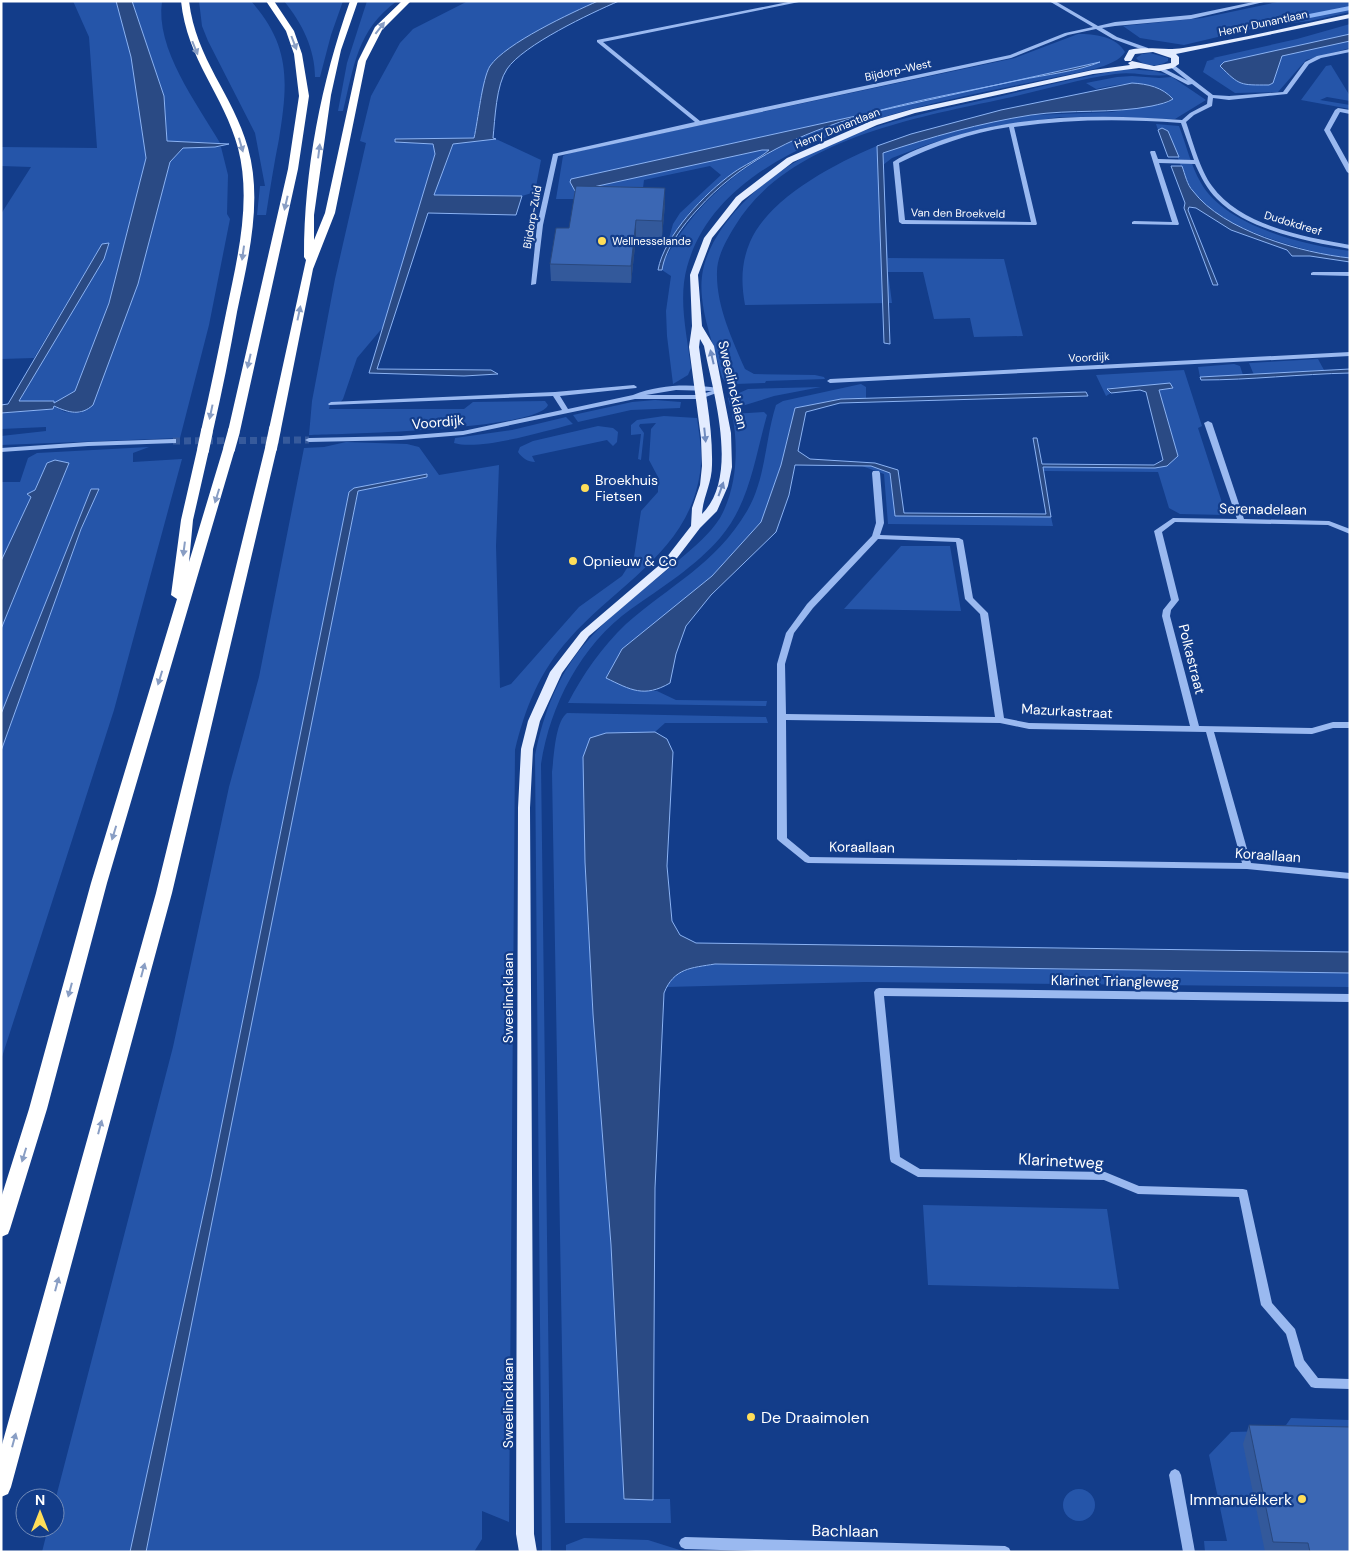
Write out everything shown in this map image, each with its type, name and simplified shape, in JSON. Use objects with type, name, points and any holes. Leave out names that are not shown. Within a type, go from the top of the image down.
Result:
[{"type":"highway","points":[[174,631],[187,520],[208,431],[244,254],[248,187],[243,148],[234,121],[201,62],[185,17],[185,1]]},
{"type":"highway","points":[[1,1229],[38,1109],[99,883],[234,431],[293,169],[304,96],[298,54],[290,31],[270,1]]},
{"type":"highway","points":[[308,269],[309,215],[326,95],[337,50],[354,1]]},
{"type":"highway","points":[[1,1487],[164,893],[271,448],[308,269],[330,213],[362,61],[378,29],[407,1]]},
{"type":"main road","name":"Henry Dunantlaan","points":[[1168,53],[1211,46],[1350,16]]},
{"type":"main road","name":"Henry Dunantlaan","points":[[1175,57],[1211,46]]},
{"type":"main road","points":[[1146,50],[1168,53],[1175,57],[1177,62],[1172,66],[1159,68],[1138,66],[1094,72],[1146,50]]},
{"type":"main road","points":[[1130,56],[1138,66]]},
{"type":"main road","name":"Henry Dunantlaan","points":[[697,326],[694,275],[708,238],[738,199],[790,160],[847,134],[913,111],[1094,72]]},
{"type":"main road","name":"Sweelincklaan","points":[[525,1546],[524,808],[527,749],[534,721],[556,672],[585,634],[667,564],[696,526],[713,510],[724,486],[728,444],[719,390],[709,346],[697,326]]},
{"type":"main road","name":"Sweelincklaan","points":[[696,526],[697,508],[705,485],[707,466],[694,347],[697,326]]},
{"type":"street","points":[[700,123],[599,41],[802,1]]},
{"type":"street","points":[[1051,1],[1115,38],[1146,50]]},
{"type":"street","points":[[1098,27],[1191,17],[1266,1]]},
{"type":"street","name":"Bijdorp-West","points":[[555,155],[1011,56],[1067,34],[1098,27]]},
{"type":"street","points":[[1115,38],[1130,56]]},
{"type":"street","points":[[1172,66],[1211,96],[1229,98],[1285,92],[1307,63],[1319,57],[1350,50]]},
{"type":"street","points":[[1159,68],[1204,91]]},
{"type":"street","points":[[1183,122],[1192,114],[1210,105],[1211,96]]},
{"type":"street","points":[[1350,112],[1338,110],[1328,130],[1350,172]]},
{"type":"street","name":"Van den Broekveld","points":[[1011,125],[1034,224],[902,222],[896,162],[918,149],[961,136],[1011,125],[1051,120],[1098,118],[1183,122]]},
{"type":"street","name":"Dudokdreef","points":[[1183,122],[1209,186],[1223,200],[1261,225],[1313,241],[1350,248]]},
{"type":"street","points":[[1134,223],[1176,224],[1153,152]]},
{"type":"street","name":"Bijdorp-Zuid","points":[[534,284],[540,225],[555,155]]},
{"type":"street","points":[[1156,161],[1198,162]]},
{"type":"street","points":[[1313,274],[1350,274]]},
{"type":"street","name":"Voordijk","points":[[830,381],[1350,354]]},
{"type":"street","name":"Voordijk","points":[[331,404],[555,394],[634,387]]},
{"type":"street","name":"Voordijk","points":[[309,440],[431,436],[480,430],[635,398],[719,390]]},
{"type":"street","name":"Voordijk","points":[[635,398],[646,392],[699,392]]},
{"type":"street","points":[[555,394],[567,412]]},
{"type":"street","points":[[1208,423],[1241,521]]},
{"type":"street","points":[[1,450],[173,441]]},
{"type":"street","points":[[876,473],[880,523],[876,537],[959,540],[969,599],[984,612],[1000,720]]},
{"type":"street","name":"Serenadelaan","points":[[1174,520],[1329,523],[1350,532]]},
{"type":"street","name":"Polkastraat","points":[[1174,520],[1158,531],[1175,600],[1167,610],[1166,616],[1195,728]]},
{"type":"street","name":"Koraallaan","points":[[876,537],[810,606],[790,633],[781,664],[783,717],[782,839],[808,860],[1247,866],[1350,876]]},
{"type":"street","name":"Mazurkastraat","points":[[783,717],[1000,720],[1029,726],[1312,731],[1333,725],[1350,725]]},
{"type":"street","points":[[1209,729],[1247,866]]},
{"type":"street","name":"Klarinet Triangleweg","points":[[879,992],[1350,998]]},
{"type":"street","name":"Klarinetweg","points":[[879,992],[895,1159],[918,1173],[1105,1176],[1138,1190],[1243,1193],[1267,1305],[1291,1332],[1299,1362],[1315,1383],[1350,1384]]},
{"type":"street","points":[[1175,1475],[1189,1552]]},
{"type":"street","name":"Bachlaan","points":[[685,1543],[1005,1552]]},
{"type":"shaded area","points":[[73,1],[116,1],[131,57],[146,158],[109,303],[75,391],[54,403],[53,401],[19,402],[102,244],[34,358],[1,359],[1,214],[31,167],[1,166],[1,147],[97,148],[89,37]]},
{"type":"shaded area","points":[[116,1],[132,1],[164,96],[167,141],[229,144],[215,147],[183,148],[170,162],[138,284],[93,405],[79,412],[70,412],[54,406],[53,409],[1,413],[1,405],[8,404],[102,244],[109,243],[104,259],[19,401],[54,401],[54,403],[75,391],[109,303],[146,158],[131,57]]},
{"type":"shaded area","points":[[132,1],[162,1],[165,38],[171,56],[190,93],[220,143],[167,141],[164,96]]},
{"type":"shaded area","points":[[199,1],[251,1],[274,34],[280,50],[285,83],[284,100],[266,215],[257,215],[260,186],[265,186],[255,133],[208,41],[202,26]]},
{"type":"shaded area","points":[[284,1],[343,1],[331,35],[320,77],[315,77],[313,56],[302,27]]},
{"type":"shaded area","points":[[367,1],[397,1],[373,24],[365,37],[354,64],[343,111],[338,111],[347,63]]},
{"type":"shaded area","points":[[468,1],[598,1],[540,29],[498,57],[487,73],[474,138],[395,142],[433,144],[435,154],[384,326],[357,358],[343,399],[339,404],[330,404],[329,409],[464,409],[473,402],[545,401],[548,405],[536,413],[511,420],[477,425],[396,432],[309,435],[312,401],[335,279],[366,143],[360,141],[371,96],[400,43],[413,29]]},
{"type":"shaded area","points":[[598,1],[619,1],[558,30],[527,50],[507,69],[500,84],[497,102],[493,138],[496,139],[453,144],[434,195],[522,196],[516,215],[428,213],[377,369],[491,370],[498,374],[464,376],[369,373],[435,154],[433,144],[395,142],[395,139],[474,138],[487,72],[498,57],[524,38]]},
{"type":"shaded area","points":[[1282,1],[1350,1],[1350,12],[1310,21],[1264,26],[1184,45],[1140,38],[1123,26],[1202,18]]},
{"type":"shaded area","points":[[1350,24],[1350,48],[1306,60],[1278,92],[1235,93],[1203,72],[1207,61],[1215,59],[1213,58],[1297,39]]},
{"type":"shaded area","points":[[1078,34],[1098,35],[1110,39],[1116,42],[1125,52],[1113,62],[1094,69],[955,98],[898,113],[842,131],[790,154],[744,184],[709,221],[687,267],[684,279],[683,304],[691,368],[688,375],[673,384],[666,311],[671,276],[662,270],[663,263],[693,217],[728,181],[769,154],[814,132],[861,116],[898,107],[571,179],[575,191],[762,150],[770,150],[714,188],[689,213],[666,249],[673,224],[680,213],[721,175],[710,166],[644,180],[643,188],[578,199],[556,199],[563,156],[570,153],[1015,58]],"holes":[[[1100,62],[1069,71],[971,90]]]},
{"type":"shaded area","points":[[1350,34],[1350,41],[1282,56],[1273,83],[1269,85],[1241,83],[1220,66],[1224,62]]},
{"type":"shaded area","points":[[1150,53],[1168,58],[1168,61],[1152,65],[1143,63],[1136,58],[1142,54]]},
{"type":"shaded area","points":[[1100,62],[1072,70],[1000,84]]},
{"type":"shaded area","points":[[1331,65],[1350,96],[1350,101],[1327,97],[1320,100],[1350,105],[1350,109],[1301,100],[1326,66]]},
{"type":"shaded area","points":[[1127,69],[1154,71],[1168,75],[1122,73],[1102,76],[937,113],[859,136],[822,152],[788,172],[758,196],[729,236],[717,266],[719,297],[726,322],[745,369],[754,374],[815,375],[825,379],[735,384],[725,382],[704,310],[701,283],[703,270],[709,252],[723,227],[741,205],[768,181],[797,161],[862,131],[932,111],[1064,81]]},
{"type":"shaded area","points":[[1132,76],[1172,77],[1206,100],[1175,119],[1060,117],[984,128],[929,144],[892,158],[883,165],[888,258],[1004,259],[1023,336],[974,337],[970,318],[934,319],[923,272],[888,272],[892,303],[745,305],[742,281],[743,265],[750,242],[759,226],[773,210],[807,182],[846,160],[882,144],[883,152],[994,121],[1033,115],[1112,112],[1167,103],[1173,99],[1156,87],[1147,85],[1127,84],[1096,89],[1086,83]]},
{"type":"shaded area","points":[[1132,83],[1154,87],[1173,99],[1161,104],[1137,108],[1046,113],[1012,118],[919,141],[883,153],[890,344],[884,343],[877,146],[911,134],[1001,110]]},
{"type":"shaded area","points":[[1000,84],[879,111],[934,98]]},
{"type":"shaded area","points":[[879,111],[806,135],[766,154],[730,179],[686,222],[667,254],[662,270],[658,270],[668,243],[687,216],[710,192],[733,173],[769,150],[575,191],[570,182],[571,179]]},
{"type":"shaded area","points":[[1156,124],[1179,126],[1191,162],[1201,183],[1212,198],[1228,211],[1267,231],[1311,244],[1350,251],[1350,258],[1287,244],[1239,226],[1219,215],[1202,202],[1191,188],[1181,168],[1168,131],[1158,130]]},
{"type":"shaded area","points":[[1162,128],[1168,131],[1179,157],[1168,157],[1158,130]]},
{"type":"shaded area","points":[[496,139],[541,160],[535,192],[522,196],[433,195],[454,143]]},
{"type":"shaded area","points":[[221,147],[228,175],[227,214],[230,219],[209,325],[180,438],[1,445],[1,436],[46,431],[46,427],[1,429],[1,413],[52,409],[53,406],[65,412],[81,413],[138,284],[170,162],[183,148]]},
{"type":"shaded area","points":[[1171,166],[1182,166],[1191,189],[1206,205],[1223,218],[1265,238],[1309,251],[1350,258],[1350,262],[1310,256],[1292,256],[1287,250],[1231,230],[1196,208],[1189,207],[1188,210],[1218,285],[1213,285],[1184,208],[1185,203]]},
{"type":"shaded area","points":[[1318,359],[1324,370],[1254,375],[1249,363]]},
{"type":"shaded area","points":[[1234,364],[1240,366],[1243,375],[1200,377],[1198,367]]},
{"type":"shaded area","points":[[1350,369],[1350,373],[1238,379],[1201,380],[1200,377]]},
{"type":"shaded area","points":[[1184,370],[1202,426],[1198,428],[1226,515],[1180,514],[1169,508],[1158,472],[1043,471],[1042,467],[1155,468],[1178,456],[1159,390],[1172,388],[1171,385],[1108,388],[1111,393],[1106,396],[1096,375]]},
{"type":"shaded area","points":[[1170,383],[1173,388],[1159,390],[1178,456],[1167,466],[1155,468],[1043,467],[1051,517],[895,516],[890,473],[871,466],[795,465],[789,495],[776,532],[711,595],[686,626],[676,654],[670,683],[653,690],[638,691],[606,678],[622,649],[712,576],[761,522],[781,465],[795,408],[841,399],[1086,392],[1088,396],[840,403],[806,412],[798,451],[810,459],[875,463],[898,470],[904,513],[1046,514],[1033,438],[1037,438],[1042,464],[1154,465],[1163,460],[1146,392],[1140,390],[1111,393],[1107,389]]},
{"type":"shaded area","points":[[861,384],[866,387],[866,398],[841,399],[795,408],[781,465],[761,522],[712,576],[635,691],[657,691],[676,700],[767,701],[766,706],[568,703],[594,661],[617,633],[706,560],[734,530],[747,511],[758,486],[776,405],[783,401]]},
{"type":"shaded area","points":[[821,387],[774,396],[742,406],[730,406],[728,398],[748,389]]},
{"type":"shaded area","points":[[655,400],[681,402],[680,408],[631,410],[578,422],[573,415],[632,402]]},
{"type":"shaded area","points":[[764,412],[767,415],[750,479],[745,495],[730,524],[720,538],[700,558],[631,609],[597,640],[583,658],[560,699],[545,742],[541,764],[551,1552],[542,1552],[535,755],[548,708],[561,679],[578,652],[610,618],[702,540],[720,518],[730,494],[735,467],[736,453],[732,414]]},
{"type":"shaded area","points":[[664,416],[697,418],[701,464],[695,494],[684,519],[669,542],[651,562],[589,619],[559,651],[535,691],[515,750],[509,1522],[482,1511],[482,1539],[474,1552],[146,1552],[358,491],[427,477],[427,474],[354,488],[349,492],[211,1178],[130,1552],[42,1552],[46,1538],[65,1538],[65,1488],[58,1488],[173,1047],[229,787],[259,677],[304,448],[324,447],[346,442],[407,444],[419,447],[439,475],[499,465],[496,546],[500,688],[511,684],[579,607],[622,576],[634,557],[641,511],[658,492],[658,477],[649,460],[651,429],[656,423],[640,424],[639,426],[644,433],[641,460],[638,459],[641,434],[631,435],[631,425],[637,420]]},
{"type":"shaded area","points":[[566,417],[573,424],[496,442],[465,445],[454,443],[455,438],[512,430]]},
{"type":"shaded area","points":[[598,426],[613,428],[618,432],[617,442],[613,446],[607,440],[532,456],[535,462],[525,459],[518,452],[520,447],[533,441]]},
{"type":"shaded area","points":[[149,447],[133,453],[133,462],[182,459],[114,710],[1,1060],[1,751],[81,529],[99,489],[91,489],[1,714],[1,629],[69,463],[55,460],[47,463],[35,490],[27,494],[32,496],[1,561],[1,482],[20,482],[28,458],[37,453]]},
{"type":"shaded area","points":[[55,460],[69,463],[1,629],[1,561],[31,497],[27,494],[35,490],[47,463]]},
{"type":"shaded area","points":[[862,466],[871,466],[890,473],[895,516],[1051,517],[1053,526],[888,524],[884,474]]},
{"type":"shaded area","points":[[427,474],[427,477],[358,491],[146,1552],[130,1552],[211,1178],[349,492],[354,488]]},
{"type":"shaded area","points":[[91,489],[99,489],[81,529],[1,751],[1,714]]},
{"type":"shaded area","points":[[901,546],[950,546],[961,611],[844,609]]},
{"type":"shaded area","points":[[567,713],[766,717],[768,723],[665,723],[655,732],[606,733],[585,862],[593,1014],[611,1245],[624,1499],[670,1499],[671,1523],[565,1523],[552,772],[554,749],[560,724]]},
{"type":"shaded area","points":[[655,732],[667,739],[673,752],[667,866],[672,921],[680,935],[696,943],[1350,952],[1350,973],[715,964],[691,968],[678,974],[673,978],[664,993],[655,1188],[653,1500],[624,1499],[611,1245],[593,1014],[585,862],[583,757],[590,738],[606,733]]},
{"type":"shaded area","points":[[715,964],[1350,973],[1350,987],[865,982],[666,987],[680,973]]},
{"type":"shaded area","points":[[923,1205],[1107,1209],[1119,1289],[928,1285]]},
{"type":"shaded area","name":"Immanuëlkerk","points":[[1291,1418],[1350,1420],[1350,1552],[1205,1552],[1204,1541],[1227,1541],[1209,1455],[1231,1432],[1270,1431],[1286,1425]]},
{"type":"shaded area","points":[[1079,1489],[1085,1490],[1090,1494],[1094,1499],[1094,1511],[1090,1516],[1085,1520],[1079,1521],[1073,1520],[1068,1516],[1064,1511],[1063,1505],[1064,1499],[1068,1494],[1073,1490]]},
{"type":"shaded area","points":[[584,1538],[648,1540],[686,1552],[566,1552],[566,1545]]},
{"type":"building","name":"Wellnesselande","points":[[576,186],[665,188],[662,221],[636,220],[631,266],[550,264],[556,228],[569,228]]},
{"type":"building","name":"Immanuëlkerk","points":[[1249,1425],[1350,1427],[1350,1552],[1310,1552],[1308,1543],[1273,1542]]},
{"type":"waterway","points":[[1289,20],[1350,8]]},
{"type":"tunnel","points":[[173,441],[309,440]]},
{"type":"place","name":"Wellnesselande","points":[[602,241]]},
{"type":"place","name":"Broekhuis Fietsen","points":[[585,488]]},
{"type":"place","name":"Opnieuw & Co","points":[[573,561]]},
{"type":"place","name":"De Draaimolen","points":[[751,1417]]},
{"type":"place","name":"Immanuëlkerk","points":[[1302,1499]]}]
